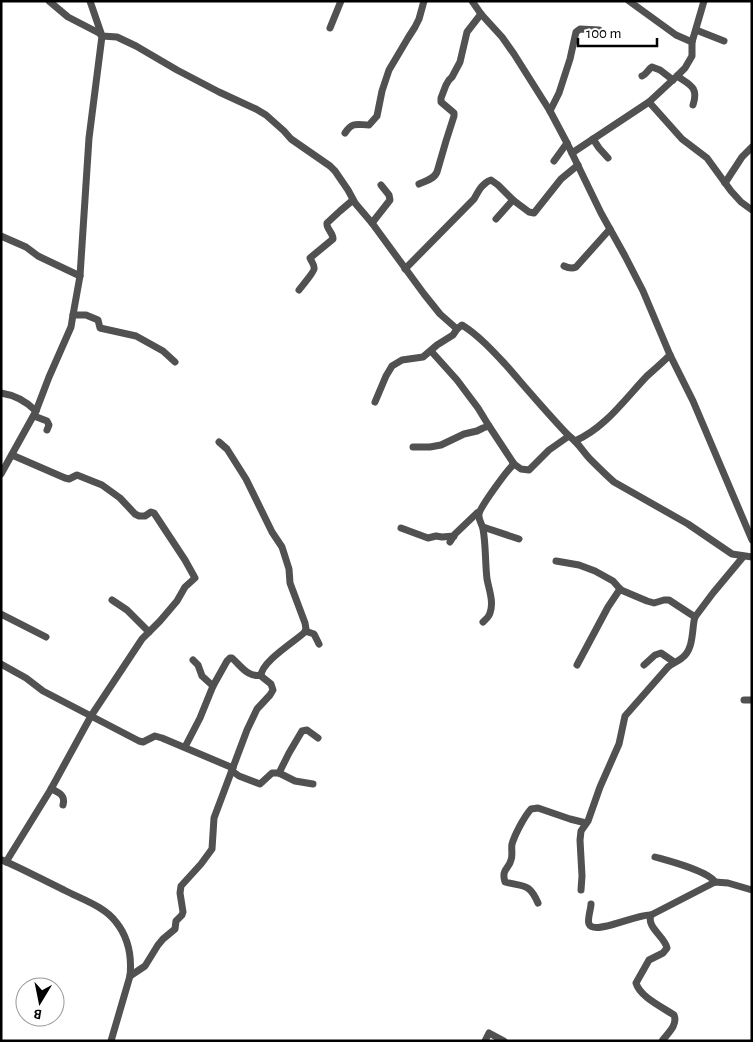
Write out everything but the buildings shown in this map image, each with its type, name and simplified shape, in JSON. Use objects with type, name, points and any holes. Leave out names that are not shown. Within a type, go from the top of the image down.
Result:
[{"type":"street","points":[[49,1],[68,17],[102,36],[116,37],[136,46],[177,70],[256,109],[288,133],[291,139],[330,166],[348,190],[355,204],[372,223],[424,294],[440,314],[457,329]]},
{"type":"street","points":[[1,474],[35,414],[74,315],[80,276],[89,138],[102,36],[90,1]]},
{"type":"street","points":[[330,28],[341,1]]},
{"type":"street","points":[[345,133],[356,124],[369,125],[377,116],[389,70],[415,27],[424,1]]},
{"type":"street","points":[[472,1],[514,54],[550,111],[610,229],[626,256],[670,355],[694,401],[752,540]]},
{"type":"street","points":[[630,1],[676,34],[692,42]]},
{"type":"street","points":[[572,153],[649,102],[685,68],[692,56],[692,42],[704,1]]},
{"type":"street","points":[[419,184],[435,176],[437,172],[454,116],[454,113],[440,100],[448,80],[452,78],[460,62],[467,32],[481,14]]},
{"type":"street","points":[[550,111],[559,93],[576,32],[580,29],[599,30]]},
{"type":"street","points":[[696,30],[724,41]]},
{"type":"street","points":[[642,76],[652,67],[688,83],[696,95],[693,105]]},
{"type":"street","points":[[649,102],[682,139],[706,158],[741,202],[752,210]]},
{"type":"street","points":[[593,139],[608,158]]},
{"type":"street","points":[[554,161],[567,143]]},
{"type":"street","points":[[725,183],[742,157],[752,147]]},
{"type":"street","points":[[405,269],[474,200],[486,182],[491,180],[513,200],[529,212],[534,213],[562,179],[578,165]]},
{"type":"street","points":[[372,223],[390,200],[389,195],[381,185]]},
{"type":"street","points":[[299,290],[314,270],[310,258],[333,239],[333,234],[327,227],[327,223],[353,200]]},
{"type":"street","points":[[496,219],[513,200]]},
{"type":"street","points":[[564,266],[573,268],[576,266],[610,229]]},
{"type":"street","points":[[1,236],[80,276]]},
{"type":"street","points":[[74,315],[98,320],[100,328],[136,336],[163,351],[175,362]]},
{"type":"street","points":[[375,402],[392,366],[402,360],[424,357],[453,335],[462,325],[471,331],[519,380],[591,460],[614,482],[688,524],[732,554],[752,557]]},
{"type":"street","points":[[431,351],[466,391],[514,464],[521,470],[530,469],[549,450],[572,439],[586,436],[618,408],[670,355]]},
{"type":"street","points":[[1,393],[8,394],[29,404],[35,414],[47,421],[49,425],[47,430]]},
{"type":"street","points":[[413,447],[441,445],[464,434],[489,426]]},
{"type":"street","points":[[219,442],[241,471],[272,532],[282,547],[289,570],[290,583],[305,623],[305,631],[271,660],[261,675]]},
{"type":"street","points":[[12,454],[65,478],[77,475],[102,485],[120,498],[139,516],[145,516],[151,512],[154,514],[195,578],[184,587],[177,601],[142,640],[91,716],[50,788],[3,861],[99,907],[117,923],[131,956],[130,976],[111,1041]]},
{"type":"street","points":[[401,528],[428,538],[436,536],[452,539],[479,512],[514,464]]},
{"type":"street","points":[[479,512],[479,518],[483,527],[491,606],[490,614],[483,622]]},
{"type":"street","points":[[483,527],[519,539]]},
{"type":"street","points":[[581,890],[581,830],[586,823],[619,744],[625,716],[628,710],[674,662],[689,650],[695,617],[743,556]]},
{"type":"street","points":[[556,561],[579,565],[596,571],[613,581],[620,589],[627,593],[653,603],[669,600],[695,617]]},
{"type":"street","points":[[577,665],[620,589]]},
{"type":"street","points":[[112,600],[127,610],[149,632]]},
{"type":"street","points":[[1,614],[46,637]]},
{"type":"street","points":[[305,631],[314,634],[319,644]]},
{"type":"street","points":[[644,665],[655,655],[661,653],[674,662]]},
{"type":"street","points":[[185,747],[200,718],[212,686],[230,658],[251,675],[261,675]]},
{"type":"street","points":[[193,660],[198,665],[202,676],[212,686]]},
{"type":"street","points":[[1,664],[26,678],[43,691],[141,742],[155,736],[185,747],[258,784],[262,784],[272,773],[279,773],[295,781],[313,784]]},
{"type":"street","points":[[130,976],[145,966],[158,945],[175,929],[177,919],[182,915],[181,886],[212,849],[214,818],[253,715],[273,690],[271,684],[262,678],[261,675]]},
{"type":"street","points":[[279,773],[302,731],[308,730],[318,738]]},
{"type":"street","points":[[50,788],[60,793],[64,805]]},
{"type":"street","points":[[538,903],[533,892],[529,889],[520,884],[508,883],[504,878],[505,870],[511,861],[512,846],[526,816],[531,809],[536,808],[570,820],[586,823]]},
{"type":"street","points":[[655,857],[703,874],[716,882],[728,883],[752,890]]},
{"type":"street","points":[[591,904],[590,926],[601,928],[638,916],[651,915],[716,882]]},
{"type":"street","points":[[651,915],[650,923],[666,943],[667,948],[663,953],[649,960],[636,983],[641,992],[675,1017],[674,1025],[662,1041]]},
{"type":"street","points":[[485,1041],[489,1033],[504,1041]]}]
